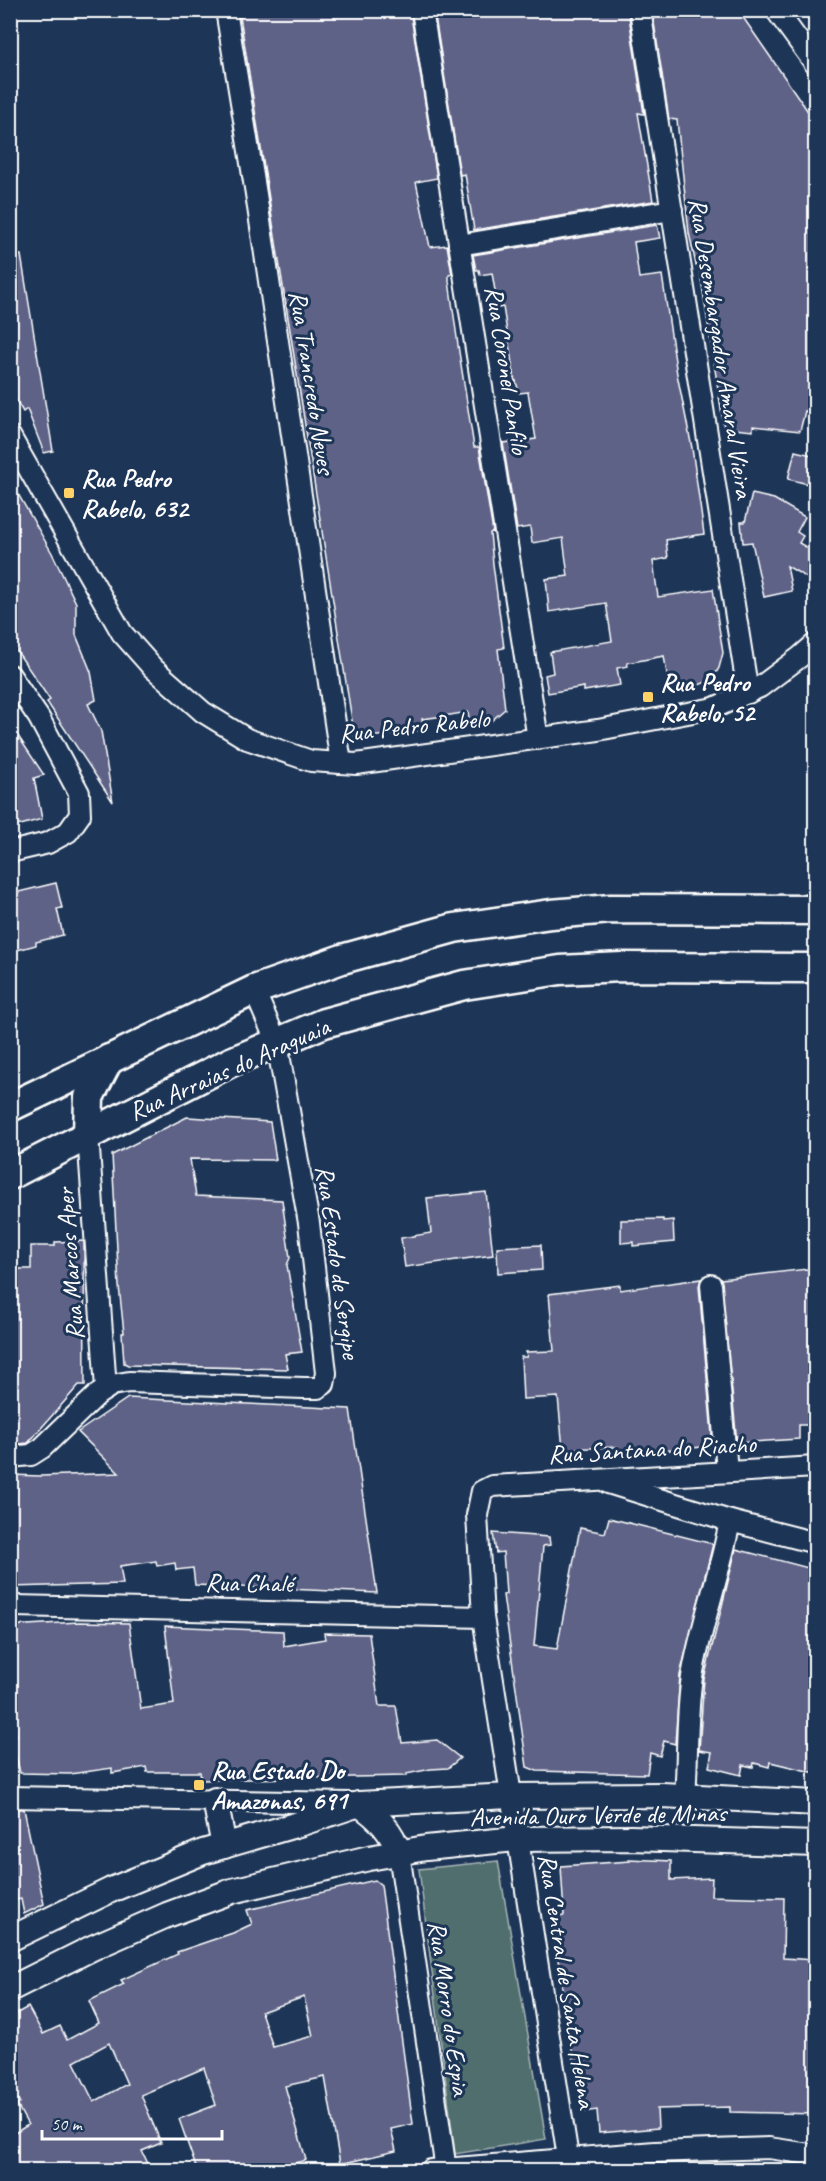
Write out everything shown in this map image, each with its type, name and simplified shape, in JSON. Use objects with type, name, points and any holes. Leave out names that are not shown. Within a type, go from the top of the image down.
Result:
[{"type":"main road","points":[[10,1107],[254,990],[342,959],[454,928],[551,914],[611,909],[816,910]]},
{"type":"main road","name":"Rua Arraias do Araguaia","points":[[10,1175],[231,1062],[324,1023],[464,985],[560,970],[622,967],[816,968]]},
{"type":"main road","points":[[88,1135],[89,1096],[109,1059]]},
{"type":"street","name":"Rua Trancredo Neves","points":[[226,10],[341,763]]},
{"type":"street","name":"Rua Coronel Panfilo","points":[[422,10],[538,739]]},
{"type":"street","name":"Rua Desembargador Amaral Vieira","points":[[640,10],[747,693]]},
{"type":"street","points":[[776,10],[816,65]]},
{"type":"street","points":[[459,245],[672,210]]},
{"type":"street","name":"Rua Pedro Rabelo","points":[[10,436],[122,633],[153,668],[203,712],[247,738],[311,761],[356,764],[598,730],[714,708],[768,681],[816,642]]},
{"type":"street","points":[[10,675],[39,718],[79,793],[80,815],[68,832],[48,843],[10,852]]},
{"type":"street","name":"Rua Estado de Sergipe","points":[[10,1457],[31,1455],[42,1448],[112,1385],[129,1382],[318,1388],[324,1384],[326,1373],[309,1223],[277,1043],[254,990]]},
{"type":"street","name":"Rua Marcos Aper","points":[[88,1135],[106,1389]]},
{"type":"street","points":[[711,1285],[727,1471]]},
{"type":"street","name":"Rua Santana do Riacho","points":[[492,1486],[595,1478],[816,1467]]},
{"type":"street","points":[[595,1478],[730,1521],[816,1543]]},
{"type":"street","name":"Rua Central de Santa Helena","points":[[492,1486],[482,1491],[477,1515],[483,1617],[569,2164]]},
{"type":"street","points":[[685,1797],[692,1679],[705,1616],[724,1553],[730,1521]]},
{"type":"street","name":"Rua Chalé","points":[[15,1606],[483,1617]]},
{"type":"street","name":"Avenida Ouro Verde de Minas","points":[[359,1804],[510,1796],[685,1797],[816,1803]]},
{"type":"street","points":[[10,1797],[359,1804],[372,1813],[393,1837],[399,1853]]},
{"type":"street","points":[[214,1800],[224,1846]]},
{"type":"street","points":[[10,1939],[111,1890],[203,1852],[359,1804]]},
{"type":"street","name":"Avenida Ouro Verde de Minas","points":[[10,1989],[167,1915],[232,1891],[289,1876],[426,1848],[517,1839],[632,1838],[816,1844]]},
{"type":"street","name":"Rua Morro do Espia","points":[[399,1853],[441,2170]]},
{"type":"street","points":[[441,2170],[569,2164],[655,2152],[769,2148],[814,2153]]},
{"type":"green space","points":[[498,1861],[546,2139],[455,2154],[419,1869]]},
{"type":"building","points":[[239,10],[410,10],[437,178],[416,182],[430,247],[447,245],[452,274],[449,275],[449,281],[474,447],[479,447],[493,532],[490,533],[504,648],[498,649],[505,709],[491,721],[470,724],[468,712],[422,719],[424,730],[355,739]]},
{"type":"building","points":[[434,10],[628,10],[644,114],[638,113],[653,201],[474,230],[465,174],[460,175]]},
{"type":"building","points":[[652,10],[738,10],[816,123],[816,414],[805,411],[800,431],[753,426],[753,431],[724,428],[699,265],[696,265],[689,233],[677,120],[669,119]]},
{"type":"building","points":[[657,225],[660,238],[634,242],[639,278],[662,275],[677,374],[692,448],[704,534],[666,540],[668,558],[653,561],[658,597],[713,589],[723,653],[719,668],[712,680],[693,687],[670,692],[664,656],[627,663],[628,666],[617,668],[620,685],[584,691],[584,687],[548,693],[545,675],[553,673],[550,652],[612,641],[606,603],[549,612],[546,579],[568,576],[563,538],[532,543],[530,527],[517,529],[503,443],[536,439],[528,392],[519,393],[515,382],[503,307],[498,308],[492,273],[480,275],[479,270],[476,270],[473,255]]},
{"type":"building","points":[[10,255],[21,255],[53,451],[44,453],[27,409],[23,412],[10,390]]},
{"type":"building","points":[[795,451],[816,456],[816,486],[788,479]]},
{"type":"building","points":[[10,480],[52,553],[76,603],[76,635],[91,672],[96,700],[88,704],[101,731],[113,802],[47,702],[50,700],[10,641]]},
{"type":"building","points":[[752,494],[774,499],[805,517],[797,532],[803,536],[799,543],[816,553],[816,583],[787,566],[792,591],[764,597],[752,542],[743,543],[741,522],[745,522]]},
{"type":"building","points":[[10,724],[44,775],[34,778],[42,819],[10,828]]},
{"type":"building","points":[[56,883],[62,908],[57,909],[63,935],[10,952],[10,894]]},
{"type":"building","points":[[187,1117],[270,1122],[276,1160],[190,1159],[196,1196],[282,1200],[290,1258],[287,1265],[302,1352],[285,1354],[288,1369],[128,1365],[124,1363],[112,1155]]},
{"type":"building","points":[[486,1192],[493,1255],[405,1267],[401,1238],[431,1233],[427,1198]]},
{"type":"building","points":[[663,1219],[663,1221],[673,1220],[674,1242],[633,1246],[633,1242],[621,1243],[621,1220]]},
{"type":"building","points":[[84,1241],[85,1385],[79,1385],[28,1443],[10,1445],[10,1269],[31,1269],[31,1246],[55,1246],[55,1242]]},
{"type":"building","points":[[541,1245],[542,1270],[498,1273],[497,1247]]},
{"type":"building","points":[[816,1268],[816,1425],[799,1425],[799,1439],[737,1443],[721,1279]]},
{"type":"building","points":[[701,1279],[699,1286],[713,1446],[619,1455],[617,1447],[563,1449],[558,1397],[523,1399],[521,1357],[527,1357],[526,1352],[554,1351],[549,1294],[620,1285],[620,1290]]},
{"type":"building","points":[[128,1398],[350,1409],[377,1593],[195,1585],[193,1568],[176,1570],[175,1563],[157,1566],[156,1561],[120,1566],[123,1584],[10,1587],[10,1475],[119,1473],[78,1432]]},
{"type":"building","points":[[609,1518],[713,1544],[680,1675],[675,1744],[664,1741],[660,1756],[650,1753],[647,1774],[537,1771],[527,1767],[503,1595],[506,1594],[503,1552],[496,1553],[493,1533],[549,1537],[550,1545],[543,1546],[534,1646],[557,1649],[580,1528],[605,1533]]},
{"type":"building","points":[[736,1549],[816,1570],[816,1773],[770,1762],[769,1767],[754,1763],[753,1767],[743,1765],[741,1775],[709,1767],[712,1752],[699,1750],[704,1679]]},
{"type":"building","points":[[79,1622],[129,1623],[141,1709],[174,1704],[165,1626],[283,1631],[284,1646],[325,1639],[324,1633],[369,1634],[379,1706],[396,1706],[402,1743],[437,1740],[460,1758],[448,1768],[431,1769],[406,1774],[406,1776],[201,1780],[200,1772],[147,1772],[146,1767],[112,1773],[112,1768],[70,1774],[20,1773],[12,1738],[17,1737],[11,1700],[10,1626]]},
{"type":"building","points":[[10,1809],[24,1809],[44,1904],[24,1914],[21,1899],[10,1901]]},
{"type":"building","points":[[629,1859],[671,1861],[671,1880],[712,1878],[711,1896],[784,1898],[783,1958],[816,1960],[816,2114],[730,2112],[730,2107],[657,2109],[658,2128],[599,2133],[597,2110],[583,2112],[552,1916],[564,1915],[561,1866],[630,1861]]},
{"type":"building","points":[[375,1880],[381,1885],[413,2124],[391,2129],[396,2151],[340,2164],[325,2077],[285,2086],[306,2160],[270,2170],[197,2170],[179,2119],[216,2105],[204,2068],[141,2095],[161,2143],[142,2151],[151,2170],[10,2170],[10,2136],[28,2125],[17,2105],[20,2103],[10,2087],[10,2017],[28,2007],[43,2034],[60,2026],[67,2040],[99,2023],[89,2001],[124,1984],[121,1980],[178,1954],[177,1952],[252,1924],[247,1910]],"holes":[[[304,1997],[313,2036],[273,2047],[261,2012]],[[109,2043],[127,2084],[94,2102],[74,2062]]]},
{"type":"place","name":"Rua Pedro Rabelo, 632","points":[[69,493]]},
{"type":"place","name":"Rua Pedro Rabelo, 52","points":[[648,697]]},
{"type":"place","name":"Rua Estado Do Amazonas, 691","points":[[199,1785]]}]
